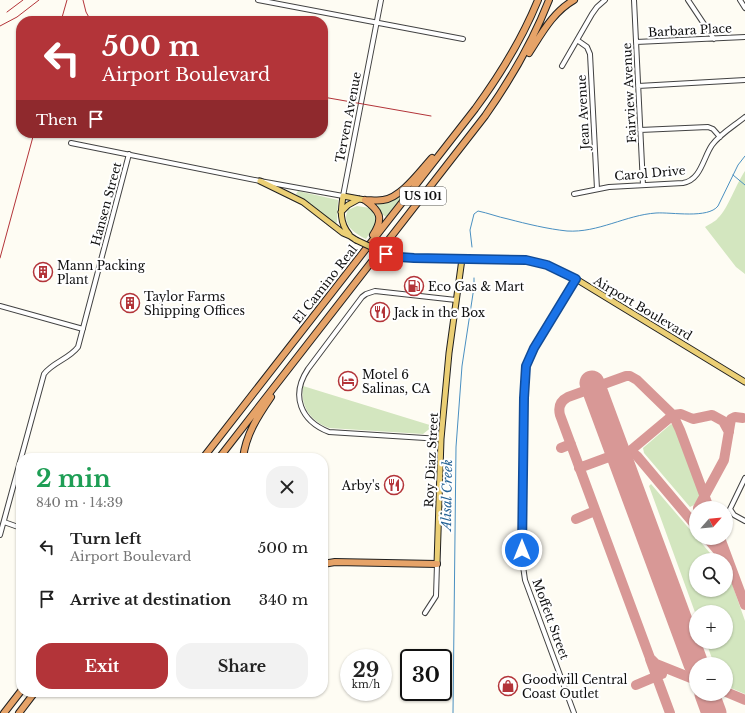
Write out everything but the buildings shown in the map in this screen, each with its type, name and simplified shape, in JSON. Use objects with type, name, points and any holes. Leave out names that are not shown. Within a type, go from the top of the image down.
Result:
[{"type":"highway","name":"El Camino Real","points":[[207,453],[460,129],[502,69],[526,26],[536,0]]},
{"type":"highway","name":"El Camino Real","points":[[223,453],[499,96],[536,31],[549,0]]},
{"type":"highway","points":[[512,75],[551,20],[560,10],[574,0]]},
{"type":"highway","points":[[362,200],[383,200],[399,193],[460,129]]},
{"type":"highway","points":[[349,271],[376,230],[379,221],[378,211],[375,207],[362,200]]},
{"type":"highway","points":[[244,453],[249,434],[254,423],[273,394],[279,381]]},
{"type":"highway","points":[[328,561],[437,564]]},
{"type":"highway","points":[[328,563],[335,562]]},
{"type":"highway","points":[[4,713],[16,697]]},
{"type":"highway","points":[[19,713],[32,697]]},
{"type":"main road","name":"Airport Boulevard","points":[[260,181],[303,202],[343,233],[374,249],[399,257],[516,259],[536,262],[556,269],[576,279],[745,382]]},
{"type":"main road","points":[[343,196],[362,200]]},
{"type":"main road","name":"Terven Avenue","points":[[343,196],[341,213],[344,228],[350,236]]},
{"type":"main road","points":[[341,213],[348,205],[362,200]]},
{"type":"main road","name":"Roy Diaz Street","points":[[437,564],[441,439],[449,353],[462,259]]},
{"type":"street","points":[[258,0],[463,38]]},
{"type":"street","name":"Terven Avenue","points":[[343,196],[381,0]]},
{"type":"street","points":[[562,66],[594,11],[606,0]]},
{"type":"street","name":"Fairview Avenue","points":[[634,0],[643,185]]},
{"type":"street","points":[[688,0],[714,39]]},
{"type":"street","points":[[740,0],[745,8]]},
{"type":"street","name":"Barbara Place","points":[[636,42],[745,37]]},
{"type":"street","name":"Jean Avenue","points":[[577,40],[586,46],[590,54],[597,189]]},
{"type":"street","points":[[638,86],[745,80]]},
{"type":"street","name":"Carol Drive","points":[[574,194],[609,187],[683,183],[692,180],[697,175],[710,148],[720,137],[745,117]]},
{"type":"street","points":[[640,130],[708,127],[714,130],[720,137]]},
{"type":"street","name":"Airport Boulevard","points":[[71,143],[343,196]]},
{"type":"street","name":"Hansen Street","points":[[23,453],[44,374],[54,363],[73,352],[78,347],[129,154]]},
{"type":"street","name":"Moffett Street","points":[[574,713],[525,580],[522,566],[522,525],[526,366],[534,348],[576,279]]},
{"type":"street","points":[[441,439],[341,434],[329,432],[321,429],[311,422],[305,414],[300,399],[300,388],[302,379],[308,369],[362,297],[366,294],[375,291],[456,300]]},
{"type":"street","points":[[0,306],[83,329]]},
{"type":"street","name":"Hansen Street","points":[[0,535],[16,478]]},
{"type":"street","points":[[745,478],[730,506],[730,511],[745,521]]},
{"type":"street","points":[[4,522],[16,526]]},
{"type":"street","name":"Roy Diaz Street","points":[[425,613],[436,596],[437,564]]},
{"type":"green space","points":[[745,171],[745,274],[736,267],[705,227],[715,221],[722,214]]},
{"type":"green space","points":[[407,188],[408,189],[386,217],[383,215],[379,210],[378,204],[393,200]]},
{"type":"green space","points":[[298,191],[338,200],[337,222],[335,224],[296,194]]},
{"type":"green space","points":[[357,206],[370,208],[376,215],[375,223],[366,239],[353,231],[347,224],[346,215],[348,210]]},
{"type":"green space","points":[[303,386],[433,426],[423,434],[329,428],[317,421],[308,412],[303,400]]},
{"type":"green space","points":[[671,424],[674,426],[700,496],[697,501],[689,501],[689,506],[644,453],[643,448]]},
{"type":"green space","points":[[651,484],[689,528],[689,545],[703,545],[710,553],[689,553],[689,596],[649,486]]},
{"type":"green space","points":[[733,586],[745,621],[745,694],[733,689],[733,657],[711,657],[709,649],[733,649],[733,605],[692,605],[689,597],[733,597]]},
{"type":"waterway","name":"Alisal Creek","points":[[472,247],[470,230],[474,214],[478,211],[552,229],[578,231],[601,227],[645,214],[698,214],[713,210],[718,206],[738,165],[745,156]]},
{"type":"waterway","points":[[733,175],[745,185]]},
{"type":"waterway","name":"Alisal Creek","points":[[453,713],[456,447],[462,366],[474,287],[474,278]]},
{"type":"taxiway","points":[[689,677],[656,664],[650,658],[560,415],[559,409],[561,402],[568,397],[626,376],[630,376],[637,380],[673,415],[706,501]]},
{"type":"taxiway","points":[[630,451],[673,415],[681,414],[693,419],[712,415],[723,421],[729,432]]},
{"type":"taxiway","points":[[702,501],[724,460],[731,419],[735,417],[743,418]]},
{"type":"taxiway","points":[[561,448],[571,444]]},
{"type":"taxiway","points":[[579,468],[625,451],[630,451],[637,456],[689,518]]},
{"type":"taxiway","points":[[576,519],[595,511]]},
{"type":"taxiway","points":[[713,545],[720,553]]},
{"type":"taxiway","points":[[723,545],[745,605]]},
{"type":"taxiway","points":[[650,659],[670,713]]},
{"type":"taxiway","points":[[636,685],[662,674]]},
{"type":"taxiway","points":[[733,695],[745,700]]},
{"type":"runway","points":[[592,383],[693,657]]},
{"type":"runway","points":[[710,701],[714,713]]},
{"type":"railway","points":[[7,12],[23,0]]},
{"type":"railway","points":[[18,16],[39,0]]},
{"type":"railway","points":[[62,16],[67,0]]},
{"type":"railway","points":[[83,0],[88,16]]},
{"type":"railway","points":[[0,26],[16,18]]},
{"type":"railway","points":[[328,98],[431,116]]},
{"type":"railway","points":[[0,258],[33,138]]},
{"type":"place","name":"Mann Packing Plant","points":[[43,272]]},
{"type":"place","name":"Eco Gas & Mart","points":[[414,286]]},
{"type":"place","name":"Taylor Farms Shipping Offices","points":[[130,303]]},
{"type":"place","name":"Jack in the Box","points":[[380,312]]},
{"type":"place","name":"Motel 6 Salinas, CA","points":[[348,381]]},
{"type":"place","name":"Arby's","points":[[394,485]]},
{"type":"place","name":"Goodwill Central Coast Outlet","points":[[508,686]]},
{"type":"route","points":[[386,254],[414,258],[526,260],[547,265],[576,279],[534,348],[526,366],[524,398],[522,550]]}]
